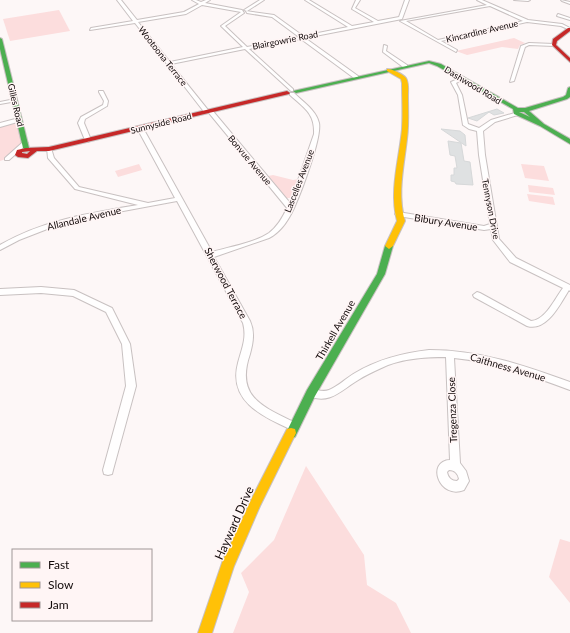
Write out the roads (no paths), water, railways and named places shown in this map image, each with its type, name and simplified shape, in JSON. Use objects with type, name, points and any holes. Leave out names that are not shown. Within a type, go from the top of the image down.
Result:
[{"type":"street","name":"Wootoona Terrace","points":[[119,0],[208,112]]},
{"type":"street","points":[[194,0],[202,4],[273,16],[356,77]]},
{"type":"street","points":[[91,29],[184,13],[208,0]]},
{"type":"street","points":[[262,0],[223,26],[291,92]]},
{"type":"street","points":[[307,0],[350,27]]},
{"type":"street","points":[[358,0],[353,8],[377,22]]},
{"type":"street","points":[[407,0],[401,20],[456,51]]},
{"type":"street","points":[[479,0],[527,21],[562,25],[570,28]]},
{"type":"street","points":[[516,0],[528,0]]},
{"type":"street","points":[[563,0],[570,2]]},
{"type":"street","name":"Blairgowrie Road","points":[[169,62],[377,22],[401,20],[490,5]]},
{"type":"street","points":[[558,15],[570,19]]},
{"type":"street","name":"Kincardine Avenue","points":[[437,41],[527,21]]},
{"type":"street","points":[[554,45],[555,40],[570,28]]},
{"type":"street","name":"Gilles Road","points":[[0,40],[3,62],[28,147]]},
{"type":"street","points":[[512,82],[523,46],[529,44],[554,45],[570,61]]},
{"type":"street","points":[[385,46],[384,51],[386,54],[405,66]]},
{"type":"street","name":"Sunnyside Road","points":[[28,147],[49,149],[356,77],[429,62]]},
{"type":"street","name":"Dashwood Road","points":[[429,62],[439,65],[522,112],[570,142]]},
{"type":"street","name":"Thirkell Avenue","points":[[293,426],[311,392],[381,274],[390,242],[392,225],[398,214],[398,194],[404,128],[405,83],[403,78],[390,70]]},
{"type":"street","points":[[462,78],[454,82],[460,95],[466,125],[480,130],[493,121],[565,98],[568,96],[570,91]]},
{"type":"street","points":[[88,140],[81,123],[83,118],[105,106],[106,102],[101,92]]},
{"type":"street","name":"Lascelles Avenue","points":[[211,255],[270,235],[281,226],[291,208],[317,134],[318,123],[312,112],[291,92]]},
{"type":"street","points":[[0,103],[14,100]]},
{"type":"street","name":"Bonvue Avenue","points":[[208,112],[291,208]]},
{"type":"street","points":[[0,125],[19,120]]},
{"type":"street","name":"Sherwood Terrace","points":[[140,128],[247,323],[250,333],[250,343],[242,366],[242,380],[247,397],[262,412],[293,426]]},
{"type":"street","name":"Tennyson Drive","points":[[480,130],[482,155],[493,226],[495,236],[500,247],[513,260],[568,288]]},
{"type":"street","points":[[0,161],[18,155],[20,150],[28,147]]},
{"type":"street","points":[[7,159],[28,147]]},
{"type":"street","points":[[49,149],[51,158],[77,188],[148,205]]},
{"type":"street","name":"Allandale Avenue","points":[[0,248],[16,237],[53,224],[179,199]]},
{"type":"street","points":[[119,210],[122,200]]},
{"type":"street","name":"Bibury Avenue","points":[[398,214],[484,228],[493,226]]},
{"type":"street","points":[[470,225],[495,236]]},
{"type":"street","points":[[477,295],[534,325],[543,320],[568,288]]},
{"type":"street","points":[[0,292],[41,290],[74,293],[109,310],[126,344],[131,386],[108,470]]},
{"type":"street","name":"Caithness Avenue","points":[[311,392],[318,395],[329,394],[365,372],[396,359],[419,354],[450,354],[484,358],[570,386]]},
{"type":"street","name":"Tregenza Close","points":[[450,354],[455,466]]},
{"type":"street","name":"Hayward Drive","points":[[206,633],[228,565],[256,502],[293,426]]}]
